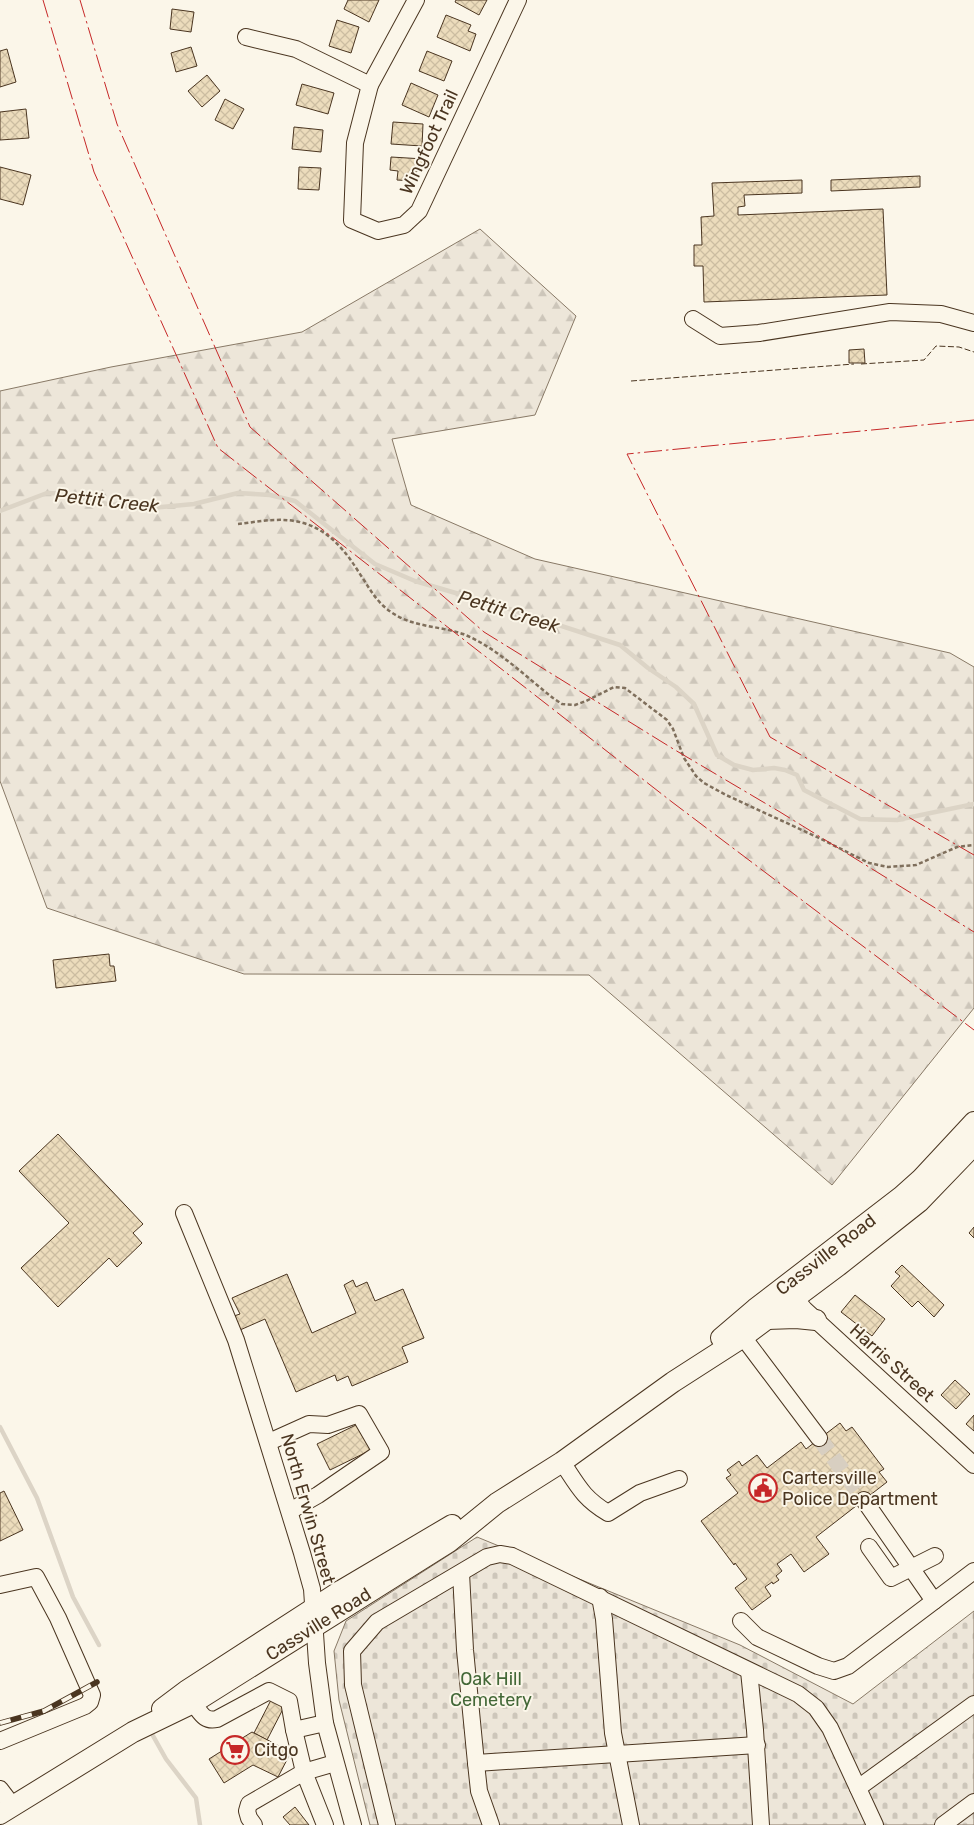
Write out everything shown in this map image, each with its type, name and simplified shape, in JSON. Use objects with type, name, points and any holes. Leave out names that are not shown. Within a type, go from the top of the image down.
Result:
[{"type":"main road","name":"Cassville Road","points":[[133,1732],[186,1691],[448,1542],[497,1503],[562,1462],[673,1382],[743,1337],[767,1319],[790,1293],[922,1179],[974,1122]]},
{"type":"main road","name":"Cassville Road","points":[[673,1382],[733,1327],[838,1266],[919,1202],[974,1145]]},
{"type":"main road","points":[[767,1319],[796,1318],[816,1320]]},
{"type":"main road","name":"Cassville Road","points":[[6,1810],[133,1732],[193,1703],[314,1618]]},
{"type":"street","name":"Wingfoot Trail","points":[[416,0],[370,85],[355,143],[352,220],[378,231],[404,225],[419,211],[518,0]]},
{"type":"street","points":[[246,37],[296,49],[370,85]]},
{"type":"street","points":[[692,318],[720,336],[759,333],[890,312],[941,314],[974,323]]},
{"type":"street","name":"North Erwin Street","points":[[184,1213],[236,1340],[269,1442],[312,1589],[320,1693],[325,1723],[353,1825]]},
{"type":"street","name":"Harris Street","points":[[790,1293],[816,1320],[974,1465]]},
{"type":"street","points":[[743,1337],[820,1438]]},
{"type":"street","points":[[269,1442],[309,1424],[328,1425],[359,1414],[381,1452],[290,1512]]},
{"type":"street","points":[[562,1462],[583,1495],[608,1514],[640,1493],[680,1479]]},
{"type":"street","points":[[864,1500],[934,1601]]},
{"type":"street","points":[[868,1547],[891,1578],[935,1556]]},
{"type":"street","points":[[387,1825],[353,1684],[352,1651],[378,1622],[487,1557],[500,1554],[506,1554],[600,1598],[798,1694],[816,1708],[830,1728],[875,1825]]},
{"type":"street","points":[[741,1622],[757,1637],[818,1666],[834,1671],[848,1666],[974,1571]]},
{"type":"street","points":[[461,1573],[465,1650],[479,1791],[490,1825]]},
{"type":"street","points":[[0,1585],[36,1577],[58,1618],[92,1695],[90,1702],[85,1706],[0,1741]]},
{"type":"street","points":[[600,1598],[604,1619],[613,1733],[631,1825]]},
{"type":"street","points":[[749,1671],[761,1825]]},
{"type":"street","points":[[193,1703],[204,1719],[210,1720],[217,1719],[269,1691],[289,1700],[304,1772],[326,1825]]},
{"type":"street","points":[[858,1788],[974,1704]]},
{"type":"street","points":[[294,1730],[325,1723]]},
{"type":"street","points":[[476,1763],[756,1745]]},
{"type":"street","points":[[254,1825],[247,1811],[249,1804],[304,1772],[335,1763]]},
{"type":"street","points":[[0,1789],[6,1810]]},
{"type":"street","points":[[943,1825],[974,1802]]},
{"type":"path","points":[[238,524],[275,520],[298,521],[314,526],[331,537],[346,553],[375,599],[382,606],[405,620],[446,629],[475,640],[500,656],[562,704],[581,704],[614,686],[625,688],[667,720],[684,758],[704,783],[859,858],[888,867],[906,867],[922,863],[957,847],[974,844]]},
{"type":"green space","points":[[480,229],[576,316],[535,415],[392,439],[411,505],[535,559],[950,653],[974,667],[974,1008],[832,1185],[589,975],[244,974],[47,908],[0,781],[0,391],[111,367],[302,332]]},
{"type":"green space","name":"Oak Hill Cemetery","points":[[477,1537],[740,1645],[853,1704],[974,1611],[974,1825],[370,1825],[339,1700],[334,1651],[346,1621]]},
{"type":"building","points":[[348,0],[379,0],[369,22],[344,9]]},
{"type":"building","points":[[456,0],[487,0],[479,15],[455,2]]},
{"type":"building","points":[[172,9],[194,12],[191,32],[170,29]]},
{"type":"building","points":[[446,15],[471,25],[468,31],[476,34],[470,51],[437,37]]},
{"type":"building","points":[[337,20],[359,27],[351,53],[329,46]]},
{"type":"building","points":[[191,47],[197,66],[176,72],[171,53]]},
{"type":"building","points":[[7,49],[16,82],[0,87],[0,51]]},
{"type":"building","points":[[427,51],[452,61],[444,81],[419,71]]},
{"type":"building","points":[[207,75],[220,91],[202,107],[188,91]]},
{"type":"building","points":[[411,83],[438,95],[429,117],[402,105]]},
{"type":"building","points":[[302,84],[334,93],[328,114],[296,105]]},
{"type":"building","points":[[225,99],[244,109],[233,129],[215,120]]},
{"type":"building","points":[[26,109],[29,138],[0,140],[0,112]]},
{"type":"building","points":[[393,122],[423,124],[422,146],[391,144]]},
{"type":"building","points":[[294,127],[323,130],[321,152],[292,149]]},
{"type":"building","points":[[391,157],[424,159],[423,171],[416,171],[415,181],[397,180],[398,171],[390,170]]},
{"type":"building","points":[[0,167],[31,175],[23,205],[0,199]]},
{"type":"building","points":[[299,167],[321,168],[319,190],[298,189]]},
{"type":"building","points":[[920,176],[920,187],[831,191],[831,180]]},
{"type":"building","points":[[802,180],[802,193],[744,195],[745,206],[738,207],[738,215],[883,209],[887,295],[704,302],[703,266],[694,266],[694,245],[702,245],[701,217],[714,216],[712,183]]},
{"type":"building","points":[[864,349],[865,363],[849,363],[849,350]]},
{"type":"building","points":[[109,954],[110,966],[114,966],[116,981],[56,988],[53,960]]},
{"type":"building","points":[[58,1134],[143,1224],[133,1233],[142,1243],[117,1267],[109,1258],[58,1307],[21,1268],[69,1223],[19,1171]]},
{"type":"building","points":[[974,1227],[974,1238],[969,1233]]},
{"type":"building","points":[[902,1265],[944,1305],[934,1317],[918,1301],[912,1307],[891,1286],[900,1276],[895,1272]]},
{"type":"building","points":[[287,1274],[312,1333],[356,1313],[344,1285],[353,1280],[356,1287],[367,1282],[375,1301],[403,1289],[424,1338],[402,1347],[408,1362],[352,1386],[348,1376],[337,1381],[335,1375],[296,1392],[265,1319],[240,1330],[234,1316],[240,1314],[232,1298]]},
{"type":"building","points":[[855,1295],[885,1319],[872,1336],[841,1312]]},
{"type":"building","points":[[955,1380],[970,1394],[956,1409],[941,1395]]},
{"type":"building","points":[[974,1415],[974,1431],[966,1424]]},
{"type":"building","points":[[840,1423],[846,1431],[852,1427],[884,1469],[879,1472],[887,1482],[816,1537],[829,1554],[804,1572],[791,1554],[777,1564],[782,1571],[776,1576],[779,1580],[765,1587],[771,1596],[752,1610],[735,1588],[747,1579],[701,1521],[738,1493],[726,1478],[731,1475],[727,1470],[739,1461],[742,1466],[757,1455],[767,1468],[801,1442],[806,1449]]},
{"type":"building","points":[[358,1424],[371,1450],[330,1470],[317,1444]]},
{"type":"building","points":[[4,1491],[23,1530],[0,1541],[0,1493]]},
{"type":"building","name":"Citgo","points":[[271,1700],[284,1707],[267,1740],[254,1733]]},
{"type":"building","points":[[252,1732],[291,1752],[278,1777],[253,1765],[224,1783],[209,1759]]},
{"type":"building","points":[[295,1807],[309,1825],[290,1825],[283,1817]]},
{"type":"waterway","name":"Pettit Creek","points":[[0,511],[47,493],[69,494],[107,504],[151,508],[194,504],[238,493],[270,495],[295,501],[375,564],[415,581],[620,645],[648,668],[676,687],[694,704],[717,755],[734,765],[753,770],[774,768],[797,775],[804,790],[860,819],[897,820],[974,804]]},
{"type":"waterway","points":[[0,1427],[37,1498],[73,1597],[99,1645]]},
{"type":"waterway","points":[[152,1734],[166,1759],[196,1798],[200,1825]]},
{"type":"tunnel","points":[[819,1438],[864,1500]]},
{"type":"railway","points":[[0,1723],[44,1711],[97,1682]]},
{"type":"fence","points":[[861,364],[924,360],[936,346],[959,347],[974,352]]},
{"type":"fence","points":[[631,381],[854,364]]},
{"type":"power","points":[[43,0],[94,172],[218,448],[672,802],[974,1030]]},
{"type":"power","points":[[80,0],[117,124],[250,427],[484,632],[974,932]]},
{"type":"power","points":[[974,420],[627,454],[770,737],[974,855]]},
{"type":"place","name":"Cartersville Police Department","points":[[763,1488]]},
{"type":"place","name":"Citgo","points":[[235,1750]]}]
